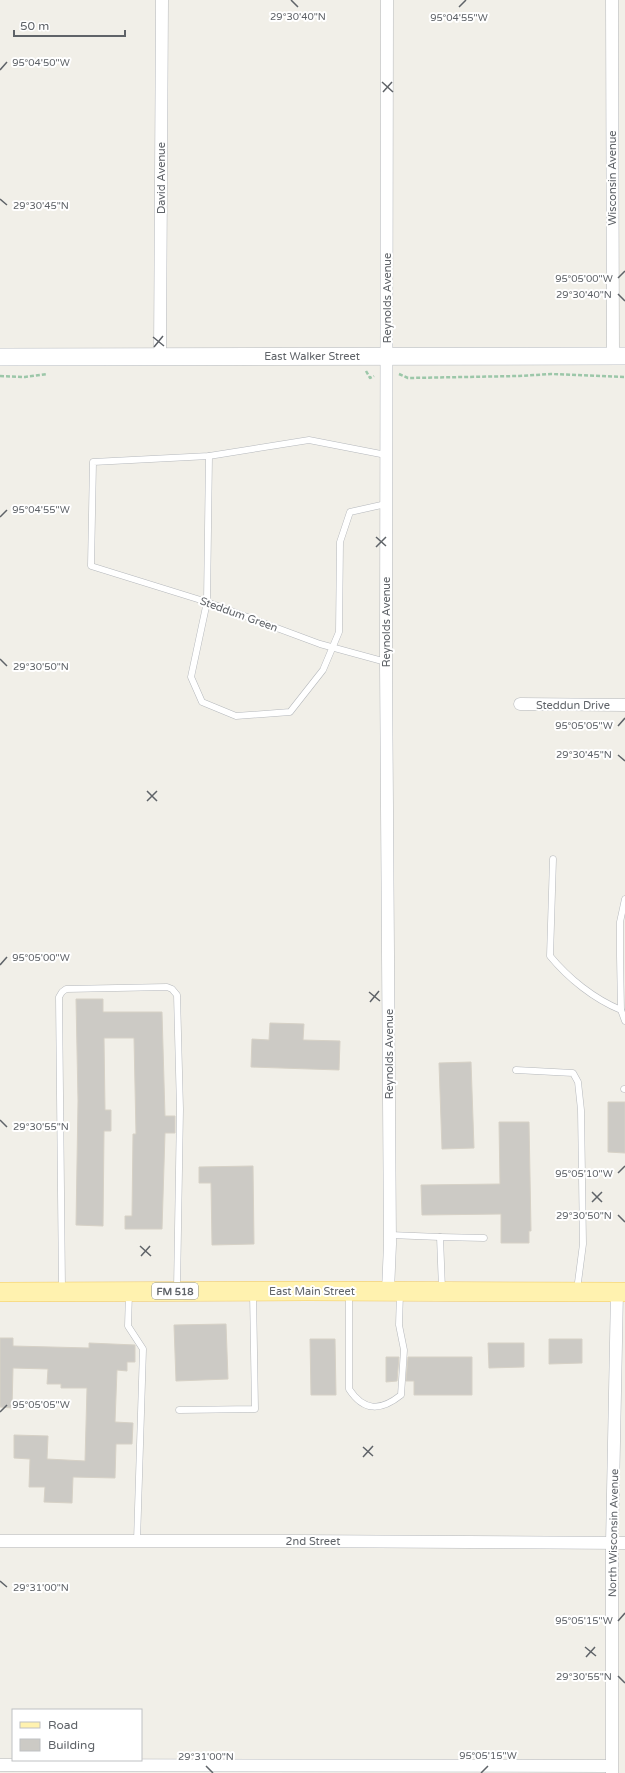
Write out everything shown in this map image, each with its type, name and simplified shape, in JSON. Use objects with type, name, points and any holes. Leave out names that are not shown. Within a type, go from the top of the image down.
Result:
[{"type":"main road","name":"East Main Street","points":[[0,1292],[177,1290],[621,1292]]},
{"type":"street","name":"David Avenue","points":[[160,356],[162,0]]},
{"type":"street","name":"Reynolds Avenue","points":[[387,0],[386,662],[390,1239],[394,1291]]},
{"type":"street","name":"Wisconsin Avenue","points":[[612,0],[619,356]]},
{"type":"street","name":"East Walker Street","points":[[0,357],[619,356]]},
{"type":"street","name":"Steddun Drive","points":[[520,704],[625,705]]},
{"type":"street","name":"North Wisconsin Avenue","points":[[612,1769],[612,1543],[621,1292]]},
{"type":"street","name":"2nd Street","points":[[0,1541],[625,1543]]},
{"type":"street","points":[[0,1765],[284,1769],[612,1769]]},
{"type":"lane","points":[[386,455],[309,440],[209,456],[207,602],[190,677],[202,702],[236,716],[290,712],[323,670],[339,632],[340,542],[350,512],[386,504]]},
{"type":"lane","name":"Steddum Green","points":[[209,456],[93,462],[91,566],[207,602],[332,648],[386,662]]},
{"type":"lane","points":[[553,859],[550,956],[560,968],[587,991],[609,1006],[621,1010]]},
{"type":"lane","points":[[625,899],[620,922],[621,1010],[625,1021]]},
{"type":"lane","points":[[62,1292],[59,997],[66,989],[167,987],[172,989],[177,995],[180,1109],[177,1290]]},
{"type":"lane","points":[[516,1070],[573,1073],[578,1082],[581,1110],[583,1244],[577,1292]]},
{"type":"lane","points":[[440,1237],[442,1291]]},
{"type":"lane","points":[[390,1239],[440,1237],[484,1238]]},
{"type":"lane","points":[[129,1291],[128,1326],[143,1349],[137,1541]]},
{"type":"lane","points":[[178,1410],[255,1409],[252,1291]]},
{"type":"lane","points":[[350,1291],[349,1389],[356,1400],[364,1405],[382,1406],[394,1401],[401,1395],[404,1350],[394,1291]]},
{"type":"path","points":[[359,371],[366,371],[370,378],[375,376],[400,374],[408,378],[551,374],[625,377]]},
{"type":"path","points":[[0,376],[25,377],[53,373]]},
{"type":"building","points":[[76,999],[103,999],[103,1012],[162,1012],[165,1116],[175,1116],[175,1133],[165,1133],[162,1229],[125,1229],[125,1216],[132,1216],[133,1134],[136,1134],[134,1038],[104,1038],[105,1110],[111,1110],[111,1131],[104,1131],[103,1226],[76,1225],[78,1101]]},
{"type":"building","points":[[270,1023],[304,1024],[303,1040],[340,1041],[339,1070],[251,1067],[252,1039],[269,1040]]},
{"type":"building","points":[[471,1062],[474,1148],[442,1149],[439,1063]]},
{"type":"building","points":[[608,1102],[625,1102],[625,1153],[608,1152]]},
{"type":"building","points":[[499,1122],[529,1122],[531,1231],[529,1231],[529,1243],[501,1243],[501,1214],[422,1215],[421,1185],[500,1184]]},
{"type":"building","points":[[253,1166],[254,1244],[212,1245],[211,1183],[199,1183],[199,1167]]},
{"type":"building","points":[[226,1324],[228,1379],[176,1381],[174,1325]]},
{"type":"building","points":[[0,1338],[13,1338],[13,1346],[89,1348],[89,1343],[135,1345],[135,1362],[127,1362],[127,1371],[117,1370],[115,1422],[133,1423],[132,1444],[116,1444],[115,1478],[73,1477],[72,1503],[44,1502],[45,1487],[29,1487],[30,1459],[14,1458],[14,1435],[48,1436],[47,1459],[85,1461],[87,1388],[61,1388],[61,1384],[47,1384],[48,1369],[13,1368],[12,1408],[0,1407]]},
{"type":"building","points":[[310,1339],[335,1339],[336,1395],[311,1395]]},
{"type":"building","points":[[549,1339],[582,1339],[582,1363],[549,1364]]},
{"type":"building","points":[[488,1343],[524,1343],[524,1367],[489,1368]]},
{"type":"building","points":[[386,1357],[399,1357],[397,1381],[386,1382]]},
{"type":"building","points":[[408,1357],[472,1357],[472,1395],[414,1395],[414,1381],[406,1381]]}]
